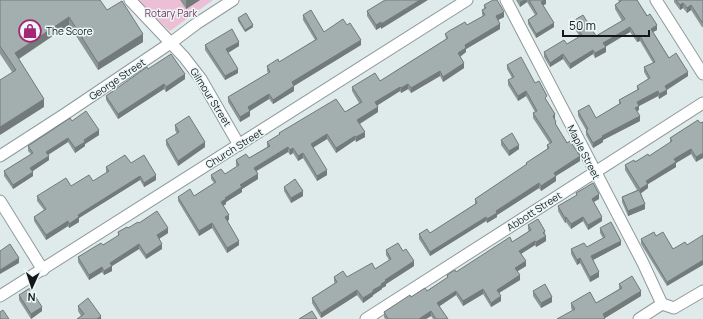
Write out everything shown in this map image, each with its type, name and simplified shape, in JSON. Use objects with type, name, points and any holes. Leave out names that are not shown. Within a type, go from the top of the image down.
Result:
[{"type":"street","name":"Gilmour Street","points":[[130,0],[172,42],[201,79],[239,145]]},
{"type":"street","name":"George Street","points":[[0,156],[233,0]]},
{"type":"street","name":"Church Street","points":[[0,296],[467,0]]},
{"type":"street","name":"Maple Street","points":[[506,0],[643,264],[662,304]]},
{"type":"street","points":[[656,0],[703,74]]},
{"type":"street","name":"Abbott Street","points":[[366,319],[703,103]]},
{"type":"street","points":[[0,201],[43,270]]},
{"type":"street","points":[[639,319],[662,304],[674,308],[703,291]]},
{"type":"green space","name":"Rotary Park","points":[[135,0],[213,0],[170,31]]},
{"type":"building","points":[[0,0],[100,0],[107,10],[122,1],[143,34],[98,63],[69,17],[15,53],[44,99],[0,127],[0,80],[16,70],[0,46]]},
{"type":"building","points":[[385,0],[420,0],[381,24],[381,22],[376,25],[367,11]]},
{"type":"building","points":[[493,0],[497,0],[504,12],[496,16],[500,24],[465,45],[466,48],[458,53],[464,63],[443,77],[440,71],[411,88],[408,84],[401,88],[400,87],[375,102],[378,107],[357,120],[365,132],[356,137],[355,136],[336,148],[327,134],[311,144],[327,170],[317,176],[303,153],[298,156],[293,148],[290,150],[288,147],[254,168],[258,174],[240,185],[242,187],[221,202],[229,215],[225,217],[239,241],[227,248],[212,223],[199,231],[178,197],[190,189],[194,196],[216,182],[211,175],[221,169],[225,174],[239,165],[236,160],[246,154],[249,158],[270,146],[267,142],[280,134],[279,133],[336,99],[345,112],[362,102],[352,87],[375,73],[380,81],[448,38],[445,34],[449,31],[465,22],[467,25],[485,15],[482,10],[486,8],[484,5]]},
{"type":"building","points":[[529,0],[544,0],[541,2],[554,23],[536,34],[528,20],[537,14]]},
{"type":"building","points":[[621,0],[637,0],[647,16],[650,14],[657,25],[651,29],[669,58],[676,53],[688,72],[665,86],[667,90],[659,94],[658,91],[637,102],[639,106],[635,108],[640,116],[602,136],[603,137],[593,143],[586,131],[588,129],[578,111],[589,105],[596,118],[621,103],[619,100],[639,89],[637,86],[650,78],[644,67],[655,62],[640,36],[637,38],[630,27],[603,43],[606,47],[595,53],[593,50],[570,64],[563,54],[550,63],[544,52],[564,40],[567,44],[582,35],[573,21],[583,15],[596,36],[625,19],[615,5]]},
{"type":"building","points":[[676,0],[703,0],[703,22],[691,5],[687,8],[683,3],[680,5]]},
{"type":"building","points":[[311,10],[324,32],[343,19],[347,25],[350,23],[361,40],[292,82],[294,86],[273,100],[269,94],[248,107],[250,111],[240,117],[228,97],[270,72],[267,66],[278,59],[279,62],[317,39],[303,15]]},
{"type":"building","points":[[246,13],[253,25],[245,30],[238,18]]},
{"type":"building","points":[[232,29],[239,42],[226,49],[238,69],[225,76],[205,45]]},
{"type":"building","points":[[171,54],[185,74],[166,87],[164,84],[118,114],[106,96],[147,67],[148,69]]},
{"type":"building","points":[[521,57],[535,83],[539,81],[547,96],[545,98],[555,114],[553,116],[556,122],[555,123],[567,143],[570,141],[580,156],[554,173],[556,176],[541,186],[539,183],[496,211],[497,213],[487,219],[486,217],[430,252],[419,234],[427,229],[430,233],[477,203],[475,199],[549,148],[547,145],[552,142],[533,113],[537,111],[526,91],[518,96],[508,80],[514,77],[507,65]]},
{"type":"building","points":[[86,111],[99,130],[75,148],[68,138],[46,152],[49,156],[30,168],[33,172],[13,185],[4,171],[33,153],[28,146],[70,118],[72,121]]},
{"type":"building","points":[[189,116],[205,142],[178,161],[166,140],[179,132],[175,125]]},
{"type":"building","points":[[698,120],[700,123],[703,122],[703,153],[696,157],[691,149],[674,159],[676,162],[646,181],[648,184],[640,189],[625,165],[634,160],[635,162],[648,154],[649,156],[672,141],[670,138]]},
{"type":"building","points":[[512,133],[519,145],[509,151],[501,140]]},
{"type":"building","points":[[125,155],[131,163],[144,155],[156,175],[144,183],[140,176],[78,215],[79,217],[69,224],[68,221],[46,235],[34,217],[46,209],[37,196],[66,178],[71,186],[89,175],[93,181],[109,171],[106,167]]},
{"type":"building","points":[[295,179],[303,191],[291,198],[284,187]]},
{"type":"building","points":[[593,183],[599,194],[592,199],[602,217],[588,225],[583,217],[571,224],[566,217],[565,218],[558,206],[577,195],[576,193]]},
{"type":"building","points":[[639,190],[645,204],[628,211],[622,197]]},
{"type":"building","points":[[157,211],[168,228],[157,235],[162,244],[146,255],[139,244],[110,263],[112,266],[104,271],[102,267],[89,275],[78,257],[101,243],[103,245],[119,235],[118,232],[138,222],[139,223]]},
{"type":"building","points":[[538,219],[545,231],[543,233],[546,236],[519,251],[526,261],[515,268],[520,275],[497,290],[501,296],[491,303],[483,289],[463,301],[456,291],[437,303],[448,319],[436,319],[431,311],[419,319],[388,319],[384,312],[410,295],[411,297],[425,288],[427,291],[448,277],[447,275],[455,270],[456,272],[510,237],[512,242],[531,230],[528,225]]},
{"type":"building","points":[[611,222],[621,241],[591,256],[599,272],[590,277],[580,258],[577,260],[571,249],[584,243],[587,247],[605,237],[600,228]]},
{"type":"building","points":[[654,232],[656,236],[663,232],[673,249],[685,242],[687,245],[703,235],[703,260],[667,282],[641,239]]},
{"type":"building","points":[[398,243],[403,251],[406,249],[414,261],[385,280],[386,281],[381,284],[382,285],[363,298],[357,290],[321,313],[312,298],[337,282],[334,277],[343,271],[347,277],[372,263],[375,269],[391,259],[386,250]]},
{"type":"building","points":[[10,244],[19,258],[0,270],[0,251]]},
{"type":"building","points":[[632,276],[641,291],[603,314],[604,319],[557,319],[575,309],[571,303],[590,292],[596,303],[622,288],[619,284]]},
{"type":"building","points":[[545,284],[552,297],[541,303],[533,291]]},
{"type":"building","points":[[30,288],[42,307],[31,314],[19,295]]},
{"type":"building","points":[[88,298],[101,316],[97,319],[77,319],[84,314],[78,306]]},
{"type":"building","points":[[3,310],[9,319],[0,319],[0,312]]},
{"type":"building","points":[[312,311],[317,319],[299,319]]},
{"type":"place","name":"The Score","points":[[30,31]]}]
